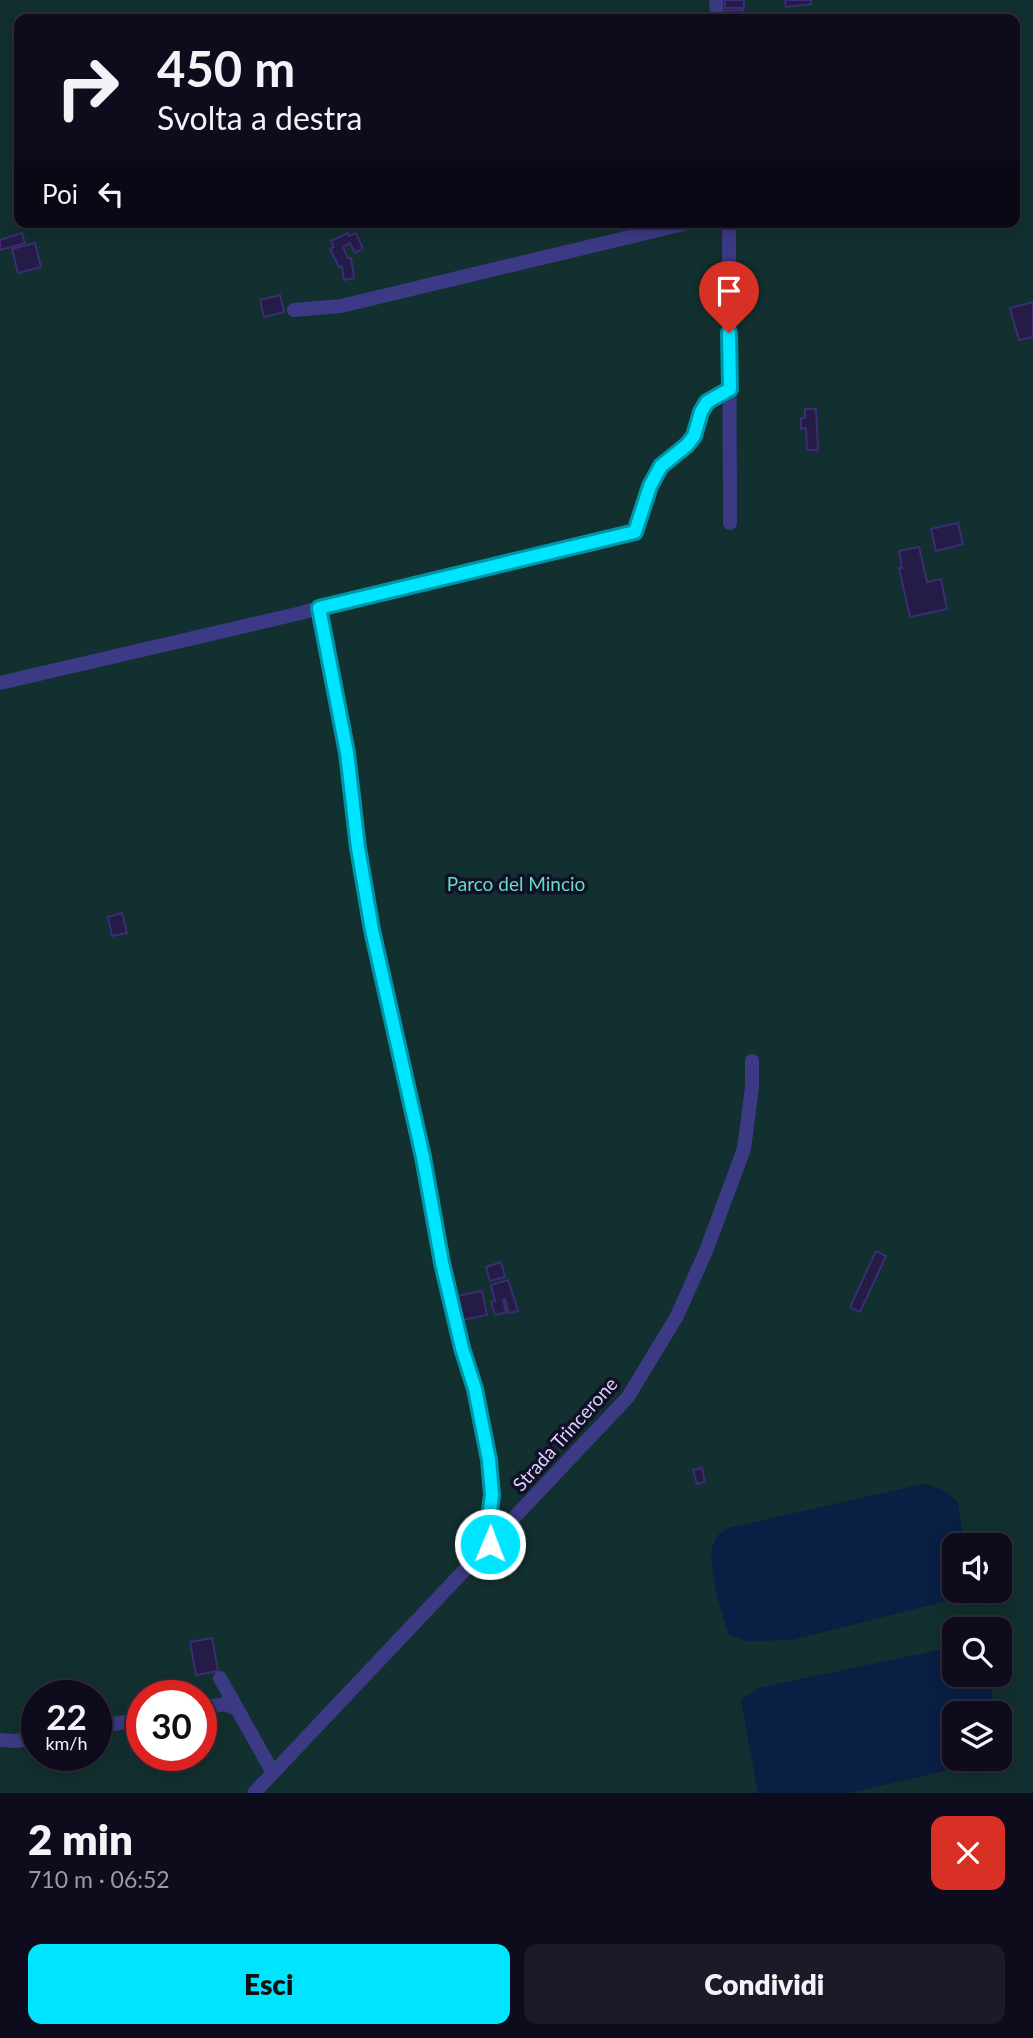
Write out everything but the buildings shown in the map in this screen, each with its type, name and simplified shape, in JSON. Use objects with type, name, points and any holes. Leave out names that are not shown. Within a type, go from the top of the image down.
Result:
[{"type":"street","points":[[295,310],[341,306],[667,228]]},
{"type":"street","points":[[729,228],[730,523]]},
{"type":"street","points":[[0,683],[635,532],[650,486],[661,466],[694,436],[707,402],[730,389]]},
{"type":"street","points":[[319,608],[347,753],[358,848],[372,930],[423,1157],[442,1263],[462,1348],[475,1389],[489,1460],[492,1495],[490,1544]]},
{"type":"street","name":"Strada Trincerone","points":[[254,1793],[628,1397],[677,1316],[706,1251],[744,1149],[752,1087],[752,1061]]},
{"type":"street","points":[[220,1678],[273,1773]]},
{"type":"street","points":[[217,1705],[225,1704],[237,1709]]},
{"type":"street","points":[[0,1740],[21,1740]]},
{"type":"green space","name":"Parco del Mincio","points":[[0,0],[1033,0],[1033,1793],[0,1793]]},
{"type":"water","points":[[923,1484],[941,1489],[958,1502],[962,1533],[942,1533],[942,1602],[792,1640],[748,1641],[729,1635],[713,1572],[713,1547],[716,1538],[728,1528]]},
{"type":"water","points":[[942,1649],[942,1687],[991,1687],[993,1701],[942,1701],[942,1771],[944,1771],[849,1793],[758,1793],[741,1700],[758,1688]]},
{"type":"route","points":[[490,1544],[492,1495],[489,1460],[475,1389],[462,1348],[442,1263],[423,1157],[372,930],[358,848],[347,753],[319,608],[635,532],[650,486],[661,466],[694,436],[707,402],[730,389],[729,333]]}]
